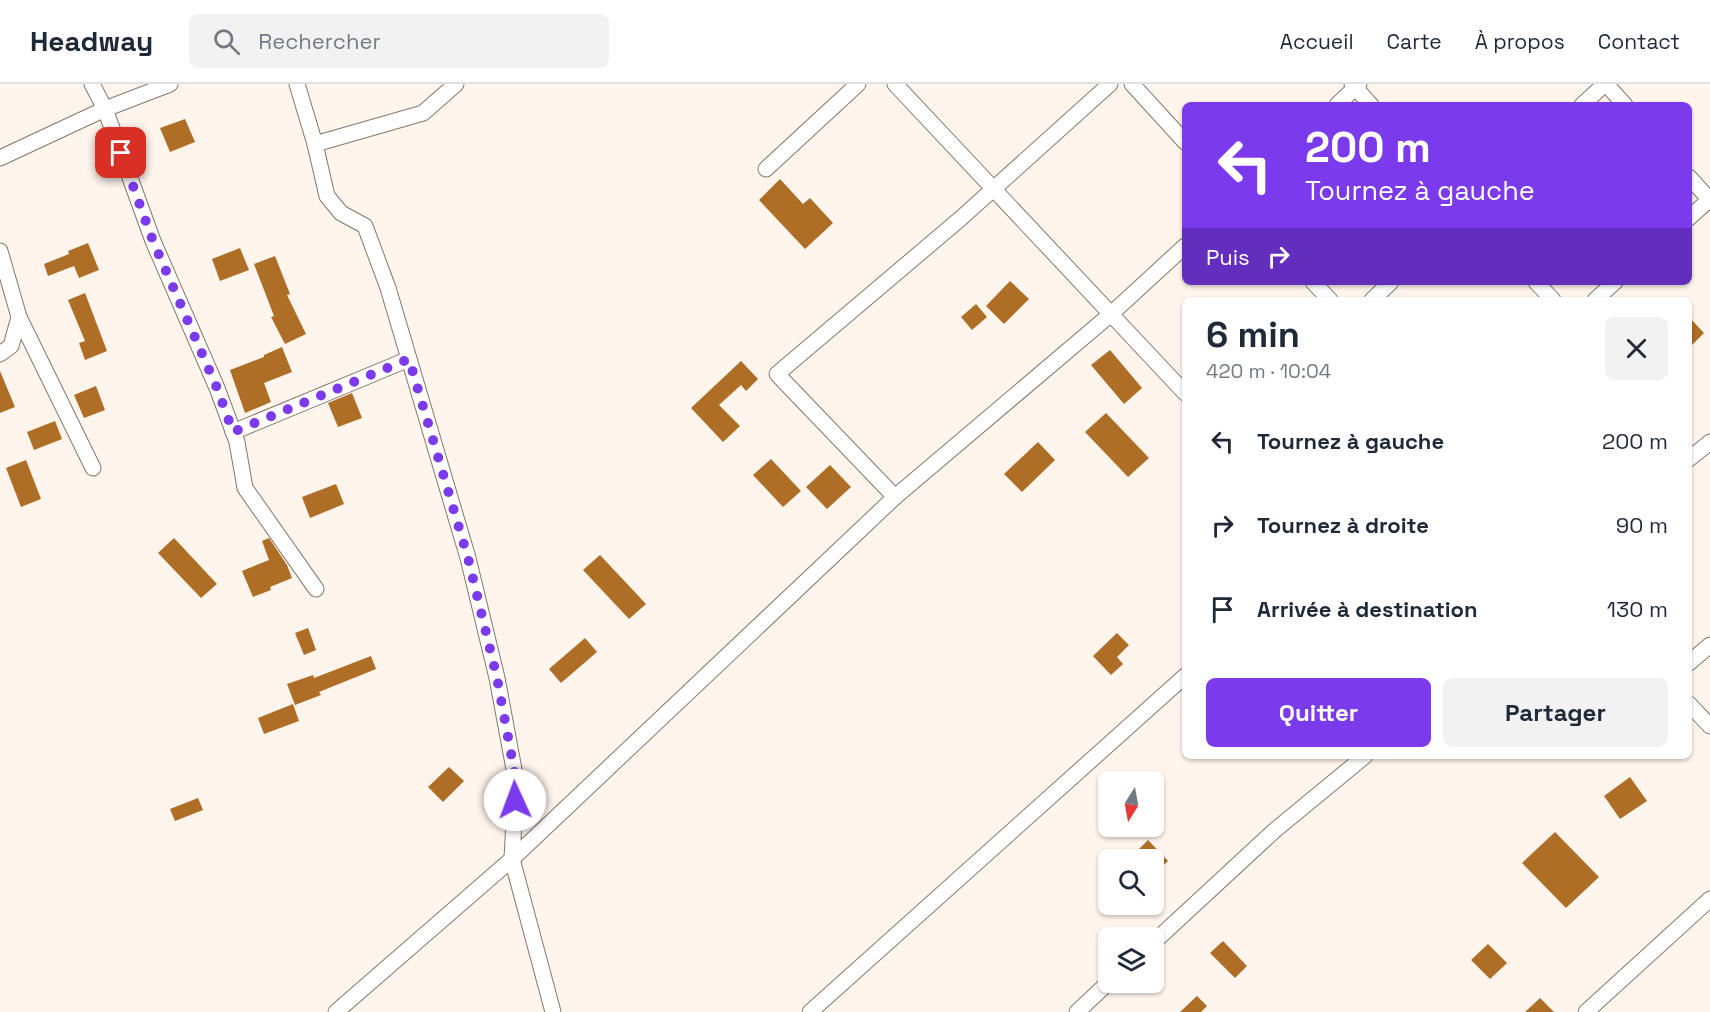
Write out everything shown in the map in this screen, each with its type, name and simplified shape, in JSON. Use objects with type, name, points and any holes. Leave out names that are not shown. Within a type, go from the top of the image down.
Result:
[{"type":"street","points":[[92,84],[105,110],[153,241],[217,388],[237,442],[245,488],[316,590]]},
{"type":"street","points":[[0,158],[105,110],[170,84]]},
{"type":"street","points":[[297,84],[315,144],[327,196],[341,213],[365,226],[388,288],[468,558],[497,678],[516,780],[512,859],[553,1012]]},
{"type":"street","points":[[315,144],[423,113],[456,84]]},
{"type":"street","points":[[766,169],[858,84]]},
{"type":"street","points":[[895,84],[1182,390]]},
{"type":"street","points":[[895,497],[777,374],[1110,84]]},
{"type":"street","points":[[1132,84],[1182,139]]},
{"type":"street","points":[[1585,102],[1606,84],[1622,102]]},
{"type":"street","points":[[1340,102],[1355,85],[1369,102]]},
{"type":"street","points":[[1692,180],[1710,200],[1692,215]]},
{"type":"street","points":[[336,1012],[512,859],[895,497],[1111,314],[1182,249]]},
{"type":"street","points":[[0,251],[19,317],[93,468]]},
{"type":"street","points":[[1316,285],[1327,297]]},
{"type":"street","points":[[1375,297],[1389,285]]},
{"type":"street","points":[[1539,285],[1550,297]]},
{"type":"street","points":[[1598,297],[1612,285]]},
{"type":"street","points":[[0,354],[11,346],[19,317]]},
{"type":"street","points":[[233,432],[409,359]]},
{"type":"street","points":[[1692,453],[1710,442]]},
{"type":"street","points":[[1692,660],[1710,645]]},
{"type":"street","points":[[810,1012],[1182,678]]},
{"type":"street","points":[[1692,707],[1710,726]]},
{"type":"street","points":[[1164,933],[1274,831],[1361,759]]},
{"type":"street","points":[[1586,1012],[1710,899]]},
{"type":"street","points":[[1077,1012],[1098,992]]},
{"type":"building","points":[[185,119],[195,142],[170,152],[160,128]]},
{"type":"building","points":[[780,179],[803,204],[810,198],[833,223],[805,249],[759,200]]},
{"type":"building","points":[[88,243],[99,270],[79,278],[74,266],[48,276],[44,264]]},
{"type":"building","points":[[240,248],[249,270],[220,281],[212,259]]},
{"type":"building","points":[[275,256],[290,294],[287,295],[306,334],[285,344],[271,317],[274,316],[254,264]]},
{"type":"building","points":[[1010,281],[1029,299],[1004,324],[986,306]]},
{"type":"building","points":[[85,293],[107,351],[85,360],[79,343],[85,341],[68,300]]},
{"type":"building","points":[[976,304],[987,317],[972,330],[961,317]]},
{"type":"building","points":[[1692,320],[1704,333],[1692,345]]},
{"type":"building","points":[[282,347],[292,372],[264,383],[271,402],[245,413],[230,370],[264,357]]},
{"type":"building","points":[[1110,350],[1142,388],[1124,404],[1091,365]]},
{"type":"building","points":[[741,361],[758,379],[746,391],[741,385],[719,405],[740,426],[723,442],[691,408]]},
{"type":"building","points":[[0,371],[15,407],[0,413]]},
{"type":"building","points":[[96,386],[105,410],[84,418],[74,395]]},
{"type":"building","points":[[352,393],[362,418],[338,427],[328,403]]},
{"type":"building","points":[[1106,413],[1149,458],[1128,477],[1085,432]]},
{"type":"building","points":[[55,421],[62,439],[34,450],[27,432]]},
{"type":"building","points":[[1038,442],[1055,460],[1022,492],[1004,474]]},
{"type":"building","points":[[771,459],[801,491],[783,507],[753,475]]},
{"type":"building","points":[[26,460],[41,499],[21,507],[6,468]]},
{"type":"building","points":[[830,465],[851,487],[827,509],[806,487]]},
{"type":"building","points":[[336,484],[344,504],[310,518],[302,497]]},
{"type":"building","points":[[174,538],[217,584],[201,598],[158,553]]},
{"type":"building","points":[[269,538],[287,565],[292,578],[253,597],[242,571],[269,560],[262,541]]},
{"type":"building","points":[[600,555],[646,604],[629,619],[583,570]]},
{"type":"building","points":[[308,628],[316,650],[304,655],[295,633]]},
{"type":"building","points":[[1117,633],[1129,645],[1117,657],[1123,664],[1111,675],[1093,656]]},
{"type":"building","points":[[585,638],[597,652],[561,683],[549,669]]},
{"type":"building","points":[[371,656],[376,669],[319,692],[321,695],[295,705],[287,684],[313,675],[314,678]]},
{"type":"building","points":[[293,704],[299,721],[264,734],[258,718]]},
{"type":"building","points":[[449,767],[464,781],[443,802],[428,787]]},
{"type":"building","points":[[1630,777],[1647,801],[1620,819],[1604,796]]},
{"type":"building","points":[[198,798],[203,810],[175,821],[170,809]]},
{"type":"building","points":[[1555,832],[1599,877],[1566,908],[1522,863]]},
{"type":"building","points":[[1148,840],[1157,849],[1139,849]]},
{"type":"building","points":[[1223,941],[1247,966],[1235,978],[1210,953]]},
{"type":"building","points":[[1488,944],[1507,963],[1490,979],[1471,960]]},
{"type":"building","points":[[1197,996],[1207,1006],[1201,1012],[1180,1012]]},
{"type":"building","points":[[1540,998],[1554,1012],[1525,1012]]},
{"type":"route","points":[[121,153],[153,241],[217,388],[233,432],[409,359],[468,558],[497,678],[516,780],[515,800]]}]
